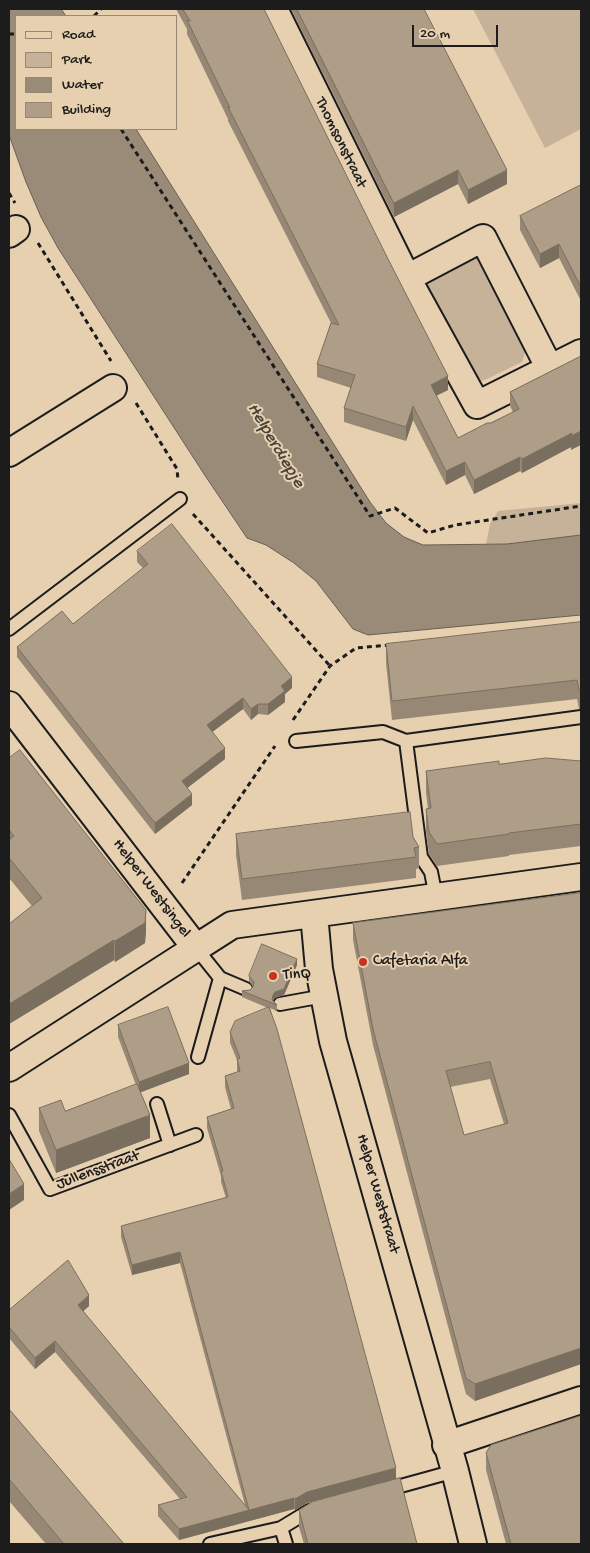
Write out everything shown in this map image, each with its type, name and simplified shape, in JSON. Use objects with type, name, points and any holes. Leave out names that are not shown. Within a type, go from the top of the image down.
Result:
[{"type":"street","name":"Thomsonstraat","points":[[274,9],[407,278],[477,406],[581,353]]},
{"type":"street","points":[[407,278],[483,238],[550,369]]},
{"type":"street","points":[[9,453],[119,383]]},
{"type":"street","name":"Helper Westsingel","points":[[9,705],[196,948],[232,925],[581,877]]},
{"type":"street","name":"Helper Weststraat","points":[[314,914],[319,969],[333,1041],[455,1471],[473,1544]]},
{"type":"street","points":[[9,1068],[196,948]]},
{"type":"street","points":[[446,1444],[581,1400]]},
{"type":"lane","points":[[9,629],[180,499]]},
{"type":"lane","points":[[296,741],[383,732],[406,741],[581,717]]},
{"type":"lane","points":[[406,741],[421,858],[431,872],[436,897]]},
{"type":"lane","points":[[196,948],[220,978],[246,989]]},
{"type":"lane","points":[[198,1057],[220,978]]},
{"type":"lane","points":[[280,1004],[324,996]]},
{"type":"lane","points":[[157,1104],[170,1145]]},
{"type":"lane","name":"Jullensstraat","points":[[9,1115],[50,1189],[196,1135]]},
{"type":"lane","points":[[373,1494],[455,1471]]},
{"type":"lane","points":[[210,1544],[233,1542],[281,1528],[309,1511],[327,1506]]},
{"type":"lane","points":[[281,1528],[286,1544]]},
{"type":"path","points":[[122,130],[370,516],[396,508],[428,532],[455,525],[581,506]]},
{"type":"path","points":[[9,193],[20,228],[119,383],[177,469],[180,499],[330,666]]},
{"type":"green space","points":[[473,9],[581,9],[581,129],[545,148]]},
{"type":"green space","points":[[475,257],[484,261],[526,346],[522,362],[480,381],[473,375],[426,284],[429,272]]},
{"type":"green space","points":[[581,503],[581,535],[507,544],[486,544],[490,524],[498,511]]},
{"type":"water","name":"Helperdiepje","points":[[9,9],[61,9],[65,15],[15,15],[15,130],[137,130],[370,502],[386,523],[404,537],[423,545],[507,544],[581,535],[581,615],[368,635],[353,629],[316,581],[294,563],[266,545],[247,538],[58,248],[41,217],[9,135]]},
{"type":"building","points":[[183,9],[264,9],[448,376],[431,385],[458,438],[519,409],[510,392],[581,356],[581,431],[571,436],[572,433],[522,459],[520,457],[474,480],[465,462],[446,471],[413,406],[406,427],[344,408],[355,375],[317,364],[331,323],[339,325],[228,107],[230,108]]},
{"type":"building","points":[[297,9],[424,9],[507,170],[468,190],[458,170],[394,203]]},
{"type":"building","points":[[581,185],[581,287],[559,244],[540,254],[520,216]]},
{"type":"building","points":[[172,524],[292,677],[281,686],[285,691],[268,704],[258,704],[251,709],[243,698],[207,725],[225,748],[182,781],[192,794],[155,823],[17,647],[62,611],[73,624],[148,564],[137,551]]},
{"type":"building","points":[[581,622],[581,691],[579,690],[577,680],[392,701],[386,644]]},
{"type":"building","points":[[20,750],[146,910],[145,923],[9,1004],[9,924],[42,898],[9,858],[9,840],[14,836],[9,830],[9,758]]},
{"type":"building","points":[[546,758],[581,761],[581,824],[437,844],[429,832],[426,809],[431,808],[426,771],[499,761],[499,764]]},
{"type":"building","points":[[410,812],[413,837],[419,847],[414,848],[416,857],[242,879],[236,834]]},
{"type":"building","points":[[581,893],[581,1348],[475,1384],[466,1378],[373,1029],[353,923]],"holes":[[[490,1062],[508,1123],[464,1135],[446,1071]]]},
{"type":"building","points":[[262,944],[297,959],[284,989],[275,992],[273,995],[272,1000],[277,1005],[242,991],[250,990],[253,987],[254,982],[249,976]]},
{"type":"building","points":[[168,1007],[189,1063],[139,1082],[118,1025]]},
{"type":"building","points":[[269,1007],[277,1029],[396,1468],[307,1492],[295,1499],[179,1529],[158,1505],[187,1497],[55,1341],[35,1358],[9,1327],[9,1310],[68,1260],[89,1295],[78,1305],[249,1510],[180,1252],[132,1265],[121,1226],[228,1197],[221,1171],[223,1171],[207,1117],[234,1108],[225,1076],[240,1071],[237,1059],[240,1058],[230,1032],[235,1021]]},
{"type":"building","points":[[137,1084],[150,1115],[56,1150],[39,1108],[61,1100],[65,1111]]},
{"type":"building","points":[[9,1159],[24,1184],[9,1194]]},
{"type":"building","points":[[9,1409],[124,1544],[64,1544],[9,1479]]},
{"type":"building","points":[[581,1416],[581,1544],[511,1544],[486,1453],[491,1445]]},
{"type":"building","points":[[400,1478],[417,1544],[308,1544],[299,1510],[312,1502]]},
{"type":"place","name":"Cafetaria Alfa","points":[[363,962]]},
{"type":"place","name":"TinQ","points":[[273,976]]}]
